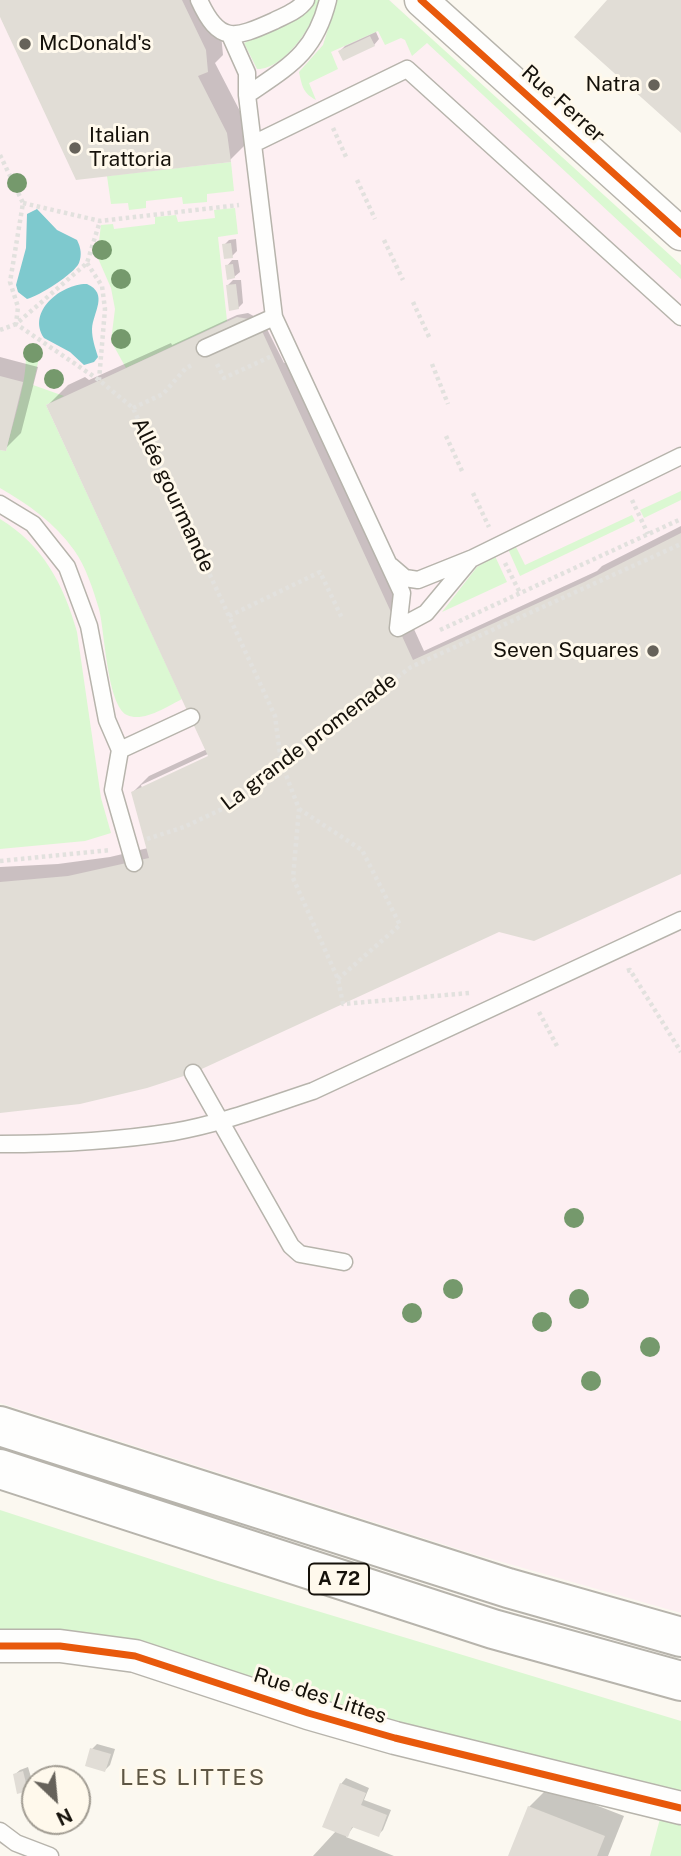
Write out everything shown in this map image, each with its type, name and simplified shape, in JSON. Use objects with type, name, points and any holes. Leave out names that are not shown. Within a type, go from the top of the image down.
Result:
[{"type":"highway","name":"A 72","points":[[0,1426],[508,1588],[681,1637]]},
{"type":"highway","name":"A 72","points":[[0,1469],[494,1629],[681,1681]]},
{"type":"street","name":"Rue Ferrer","points":[[421,0],[681,234]]},
{"type":"street","name":"Rue des Littes","points":[[6,1653],[60,1646],[135,1656],[308,1713],[395,1738],[681,1808]]},
{"type":"lane","points":[[199,0],[209,22],[217,30],[230,35],[246,33],[294,12],[306,0]]},
{"type":"lane","points":[[247,95],[305,51],[324,15],[328,0]]},
{"type":"lane","points":[[230,35],[247,73],[247,95],[274,317],[401,593],[398,628],[426,612],[473,558]]},
{"type":"lane","points":[[253,144],[407,69],[681,317]]},
{"type":"lane","points":[[209,351],[274,317]]},
{"type":"lane","points":[[390,566],[404,578],[418,580],[473,558],[681,456]]},
{"type":"lane","points":[[0,504],[33,524],[67,567],[89,626],[107,720],[120,750],[113,790],[134,863]]},
{"type":"lane","points":[[120,750],[191,717]]},
{"type":"lane","points":[[0,1143],[35,1144],[127,1138],[175,1131],[252,1112],[313,1091],[681,920]]},
{"type":"lane","points":[[192,1073],[291,1246],[300,1254],[344,1262]]},
{"type":"lane","points":[[0,1831],[16,1843],[50,1856]]},
{"type":"path","points":[[329,120],[347,159]]},
{"type":"path","points":[[0,155],[23,203],[10,282],[18,307],[16,324]]},
{"type":"path","points":[[357,180],[375,219]]},
{"type":"path","points":[[23,203],[100,221],[239,205]]},
{"type":"path","points":[[0,330],[16,324],[87,263],[100,221]]},
{"type":"path","points":[[384,240],[403,281]]},
{"type":"path","points":[[87,263],[102,286],[105,309],[99,380]]},
{"type":"path","points":[[412,302],[430,339]]},
{"type":"path","points":[[209,351],[224,378],[288,348]]},
{"type":"path","points":[[132,408],[163,394],[186,368],[195,363]]},
{"type":"path","points":[[432,364],[448,404]]},
{"type":"path","points":[[446,436],[463,471]]},
{"type":"path","points":[[624,484],[648,534]]},
{"type":"path","points":[[472,493],[492,534]]},
{"type":"path","points":[[434,633],[681,519]]},
{"type":"path","points":[[501,554],[520,593]]},
{"type":"path","points":[[229,616],[320,572],[342,618]]},
{"type":"path","points":[[338,979],[400,925],[362,850],[299,809],[293,878],[338,979],[343,1004],[477,993]]},
{"type":"path","points":[[0,861],[115,849]]},
{"type":"path","points":[[618,975],[630,970],[681,1052]]},
{"type":"path","points":[[529,1017],[550,1007]]},
{"type":"path","points":[[539,1012],[558,1048]]},
{"type":"shaded area","points":[[0,0],[390,0],[681,275],[681,1613],[474,1554],[0,1403]]},
{"type":"green space","points":[[314,0],[320,0],[317,10],[297,44],[278,62],[257,69],[244,43],[304,15]]},
{"type":"green space","points":[[337,0],[389,0],[681,265],[681,279],[427,43],[412,56],[405,40],[401,38],[385,45],[378,31],[331,52],[338,69],[309,83],[316,100],[308,95],[299,72],[323,45]]},
{"type":"green space","points":[[231,162],[234,191],[207,194],[207,202],[183,204],[182,197],[146,201],[146,208],[129,210],[128,203],[111,204],[107,176]]},
{"type":"green space","points":[[235,208],[238,234],[218,237],[227,321],[126,368],[111,341],[115,309],[111,288],[97,256],[101,225],[113,224],[114,229],[155,224],[155,217],[176,215],[178,222],[215,218],[214,210]]},
{"type":"green space","points":[[33,345],[39,358],[33,385],[64,396],[46,405],[182,699],[148,715],[127,715],[120,709],[115,698],[99,609],[86,571],[74,550],[40,515],[0,488],[0,450],[6,451],[20,398],[26,358],[24,349]]},
{"type":"green space","points":[[681,491],[681,500],[644,518],[640,510]]},
{"type":"green space","points":[[632,515],[635,521],[520,576],[508,549],[515,545],[525,565]]},
{"type":"green space","points":[[0,519],[15,529],[40,554],[66,598],[77,632],[101,798],[111,833],[85,841],[0,849]]},
{"type":"green space","points":[[495,556],[507,582],[442,612],[477,567]]},
{"type":"green space","points":[[0,1510],[218,1581],[681,1721],[681,1794],[329,1707],[129,1639],[68,1630],[0,1632]]},
{"type":"green space","points":[[661,1815],[681,1823],[681,1856],[650,1856]]},
{"type":"water","points":[[37,209],[57,230],[77,240],[81,257],[76,268],[64,278],[27,299],[18,292],[16,285],[26,248],[27,214]]},
{"type":"water","points":[[87,284],[94,288],[99,298],[92,329],[98,357],[94,362],[84,365],[70,352],[44,338],[40,318],[43,309],[58,294],[68,288]]},
{"type":"building","points":[[0,0],[182,0],[206,50],[208,72],[198,76],[227,133],[231,162],[76,180],[0,17]]},
{"type":"building","name":"Natra","points":[[607,0],[681,0],[681,133],[574,37]]},
{"type":"building","points":[[370,36],[375,46],[343,61],[338,51]]},
{"type":"building","points":[[231,243],[233,258],[224,259],[222,244]]},
{"type":"building","points":[[233,264],[235,278],[227,280],[225,265]]},
{"type":"building","points":[[236,284],[239,309],[229,311],[226,285]]},
{"type":"building","points":[[237,317],[249,319],[262,331],[413,660],[584,582],[681,533],[681,874],[534,941],[499,932],[193,1073],[147,1088],[80,1104],[0,1113],[0,882],[68,876],[149,858],[131,792],[208,756],[46,405]]},
{"type":"building","points":[[0,376],[23,382],[6,451],[0,450]]},
{"type":"building","points":[[90,1748],[111,1754],[105,1772],[85,1765]]},
{"type":"building","points":[[21,1772],[21,1793],[17,1794],[13,1774]]},
{"type":"building","points":[[340,1783],[366,1793],[361,1805],[387,1815],[379,1837],[352,1827],[348,1837],[322,1827]]},
{"type":"building","points":[[528,1806],[605,1836],[597,1856],[508,1856]]},
{"type":"cycle path","points":[[421,0],[681,234]]},
{"type":"cycle path","points":[[0,1646],[60,1646],[135,1656],[308,1713],[395,1738],[681,1808]]},
{"type":"place","name":"McDonald's","points":[[25,44]]},
{"type":"place","name":"Natra","points":[[654,85]]},
{"type":"place","name":"Italian Trattoria","points":[[75,148]]},
{"type":"place","name":"Seven Squares","points":[[653,651]]},
{"type":"district","name":"LES LITTES","points":[[193,1778]]}]
